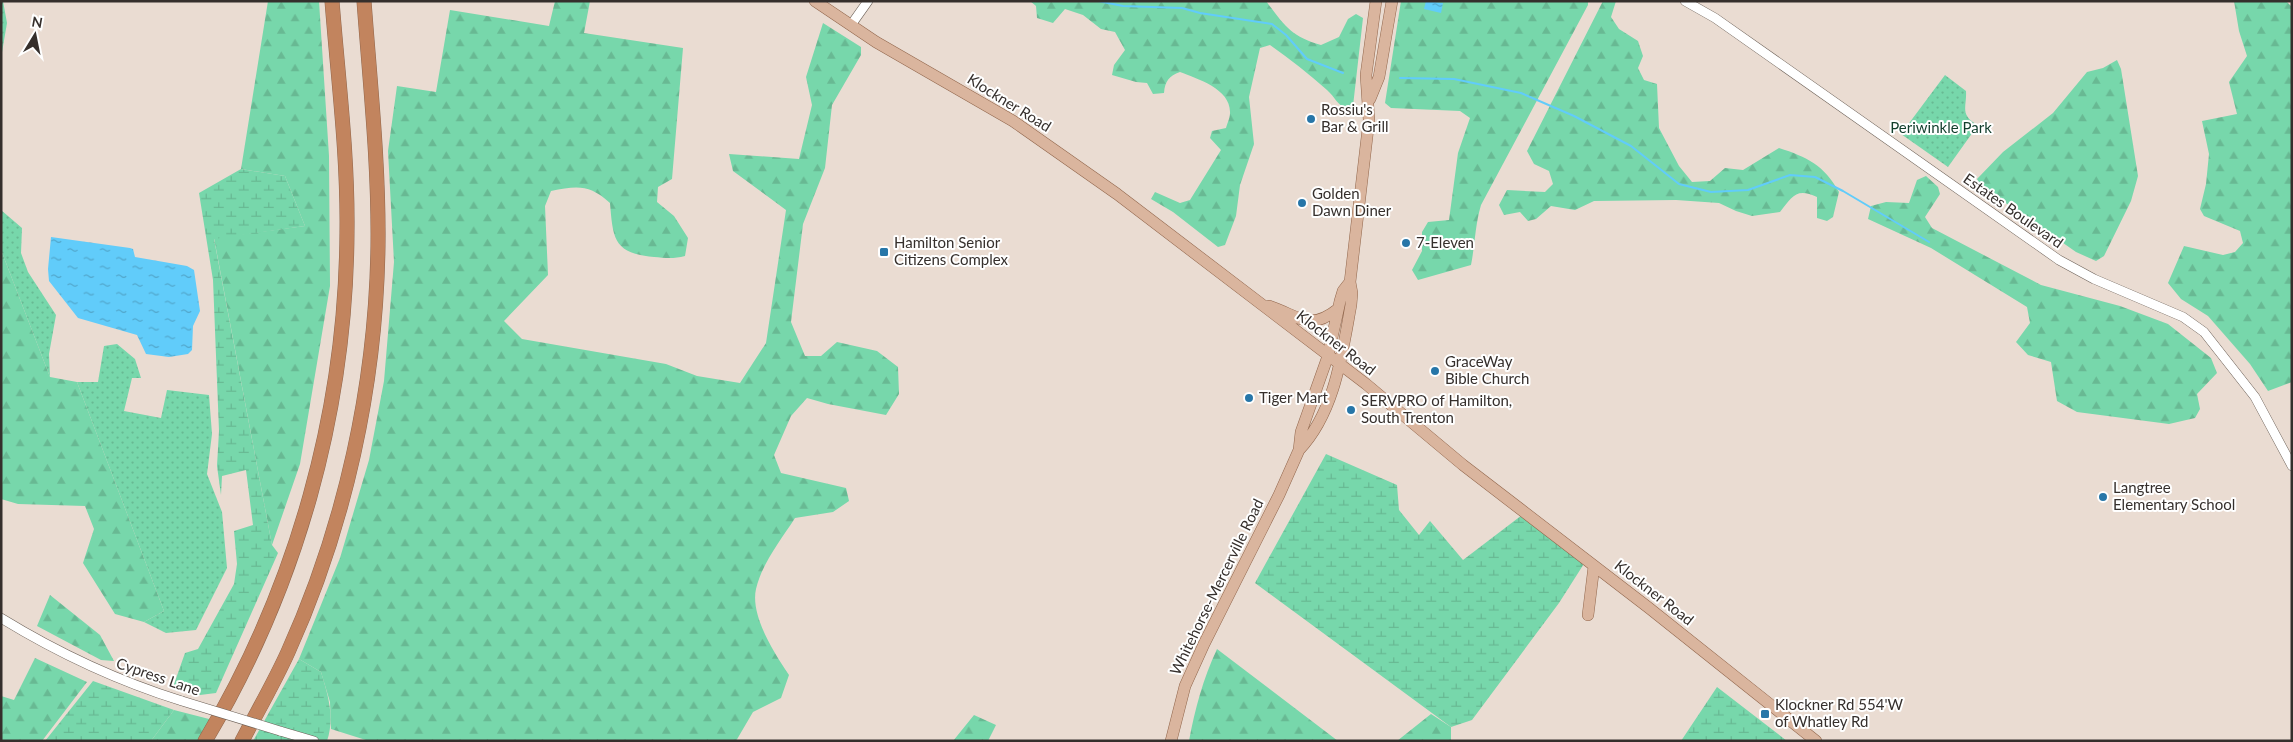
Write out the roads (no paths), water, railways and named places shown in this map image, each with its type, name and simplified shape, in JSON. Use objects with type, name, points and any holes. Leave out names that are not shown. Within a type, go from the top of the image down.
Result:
[{"type":"highway","points":[[205,741],[245,669],[283,581],[308,505],[332,403],[342,334],[347,230],[345,161],[332,1]]},
{"type":"highway","points":[[242,741],[288,651],[319,574],[346,486],[366,390],[377,283],[378,212],[364,1]]},
{"type":"main road","name":"Klockner Road","points":[[815,1],[876,42],[1013,120],[1117,194],[1339,364],[1463,466],[1594,566],[1816,741]]},
{"type":"main road","name":"Whitehorse-Mercerville Road","points":[[1299,450],[1315,430],[1335,383],[1351,305],[1352,293],[1350,282],[1369,120],[1366,75],[1376,1]]},
{"type":"main road","name":"Whitehorse-Mercerville Road","points":[[1369,100],[1379,77],[1392,1]]},
{"type":"main road","name":"Whitehorse-Mercerville Road","points":[[1171,741],[1185,686],[1299,450],[1302,432],[1328,356],[1339,305],[1350,282]]},
{"type":"main road","points":[[1261,304],[1287,312],[1302,320],[1316,322],[1326,319],[1339,305]]},
{"type":"main road","points":[[1588,614],[1594,566]]},
{"type":"street","points":[[851,25],[868,1]]},
{"type":"street","name":"Estates Boulevard","points":[[1685,1],[1715,18],[2059,260],[2094,279],[2194,324],[2212,341],[2255,397],[2292,466]]},
{"type":"street","name":"Cypress Lane","points":[[1,618],[84,663],[120,679],[182,701],[314,741]]},
{"type":"water","points":[[1426,1],[1443,3],[1441,13],[1424,9]]},
{"type":"water","points":[[51,237],[130,248],[133,249],[135,257],[187,266],[194,270],[200,311],[193,326],[192,350],[188,354],[169,357],[146,354],[137,335],[78,318],[49,281],[48,269]]},
{"type":"waterway","points":[[1098,1],[1123,6],[1182,8],[1200,13],[1272,24],[1286,35],[1307,59],[1343,73]]},
{"type":"waterway","points":[[1400,78],[1454,79],[1521,93],[1574,116],[1631,146],[1679,184],[1711,192],[1748,190],[1790,175],[1815,177],[1843,191],[1929,242]]},
{"type":"place","name":"Rossiu's Bar & Grill","points":[[1311,119]]},
{"type":"place","name":"Golden Dawn Diner","points":[[1302,203]]},
{"type":"place","name":"7-Eleven","points":[[1406,243]]},
{"type":"place","name":"Hamilton Senior Citizens Complex","points":[[884,252]]},
{"type":"place","name":"GraceWay Bible Church","points":[[1435,371]]},
{"type":"place","name":"Tiger Mart","points":[[1249,398]]},
{"type":"place","name":"SERVPRO of Hamilton, South Trenton","points":[[1351,410]]},
{"type":"place","name":"Langtree Elementary School","points":[[2103,497]]},
{"type":"place","name":"Klockner Rd 554'W of Whatley Rd","points":[[1765,714]]},
{"type":"park label","name":"Periwinkle Park","points":[[1941,128]]}]
